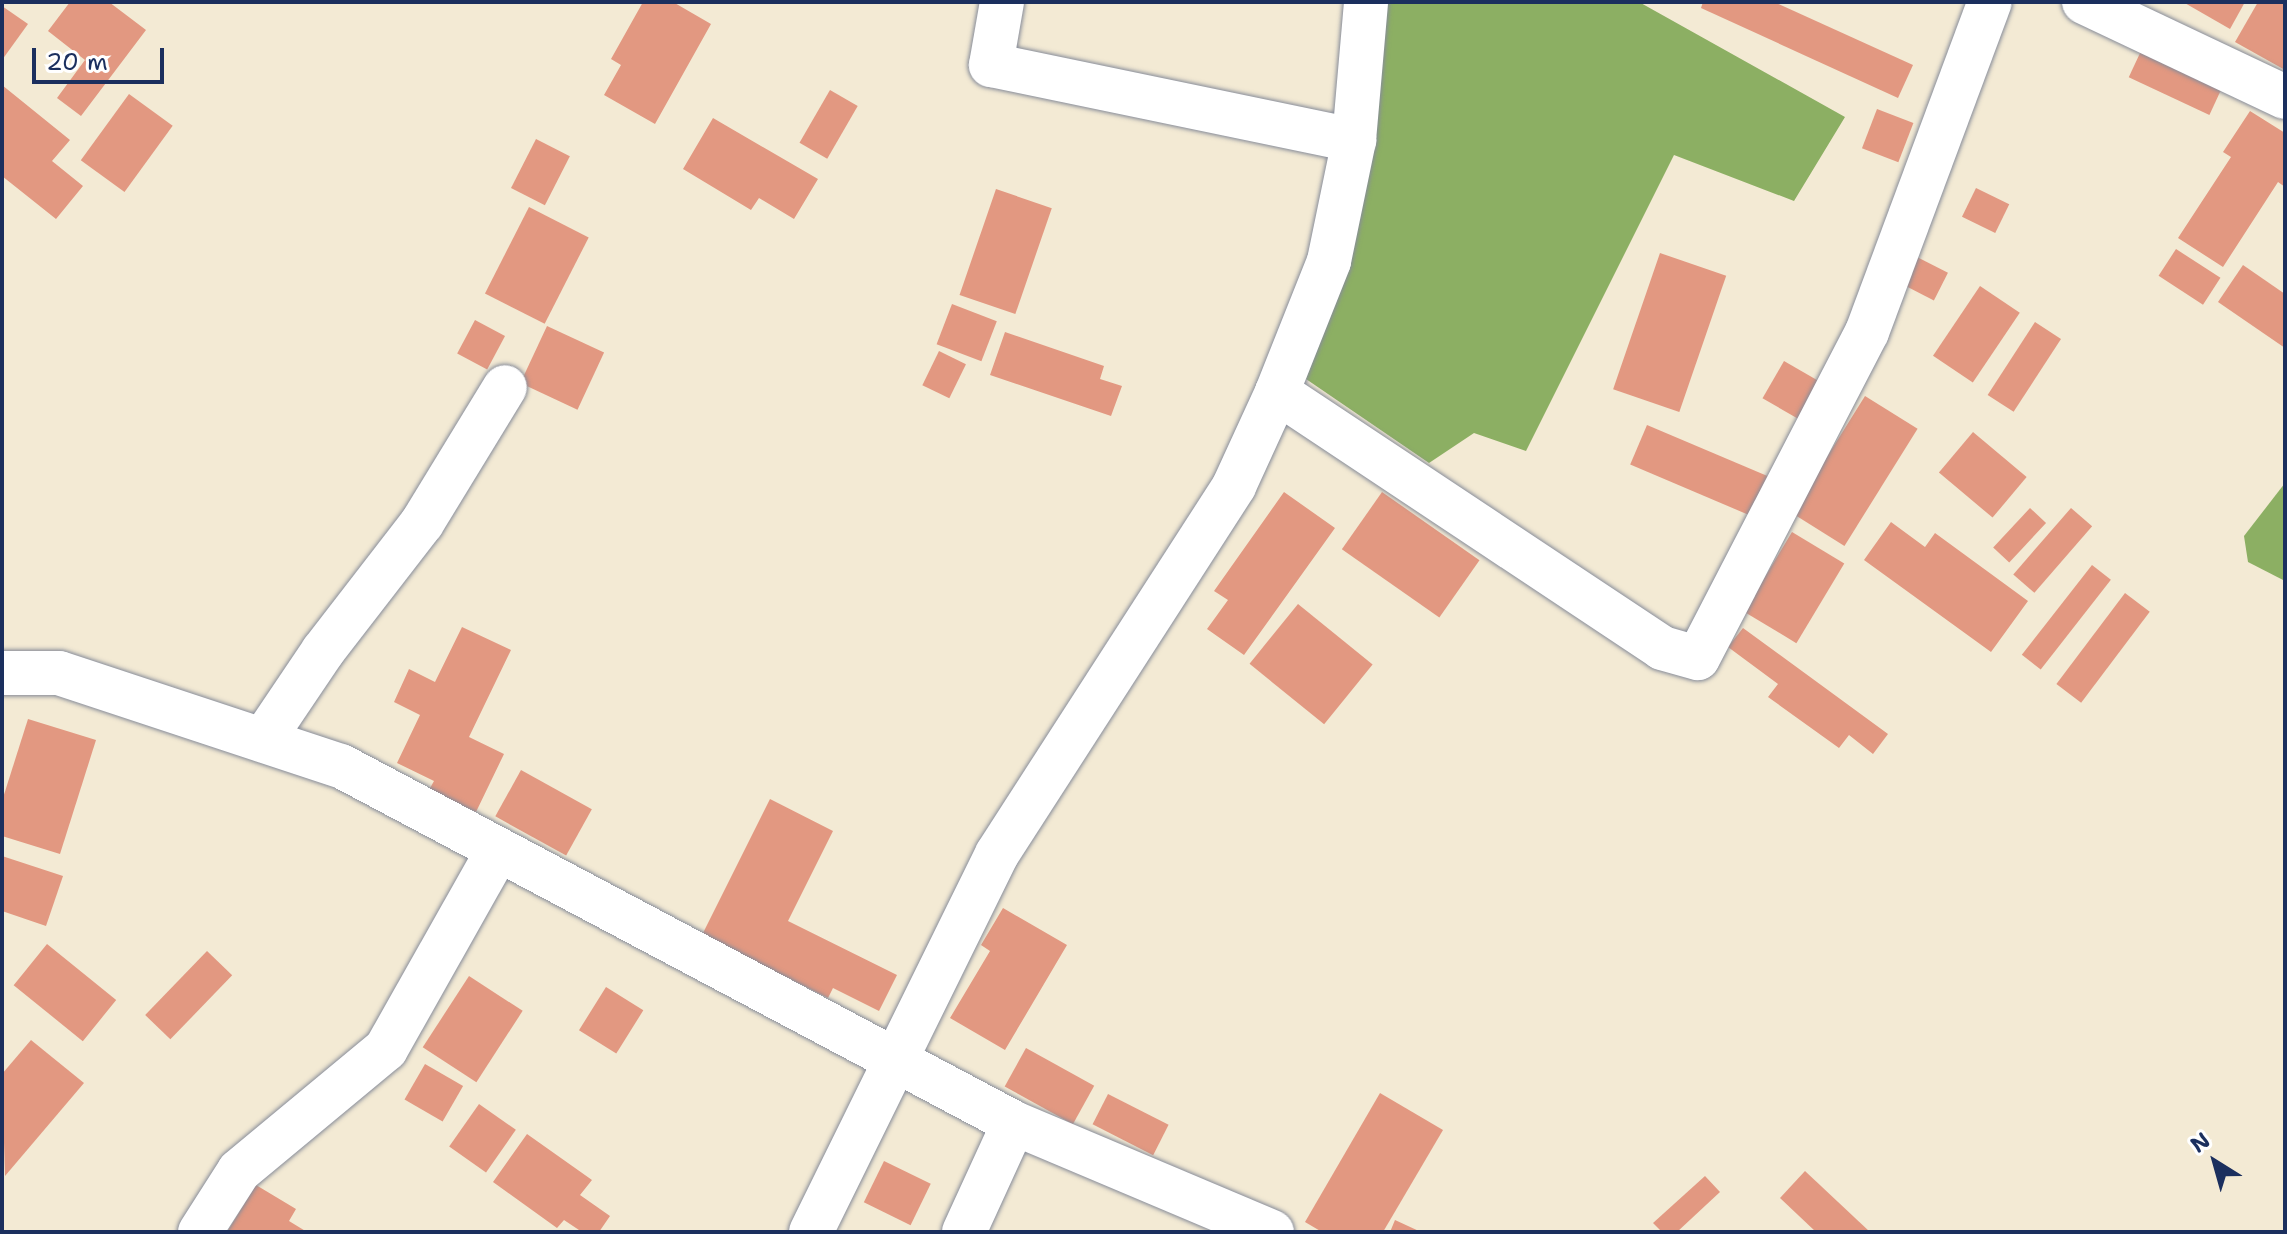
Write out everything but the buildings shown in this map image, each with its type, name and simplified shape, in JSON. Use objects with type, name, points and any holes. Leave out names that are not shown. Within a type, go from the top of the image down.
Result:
[{"type":"street","points":[[1002,2],[991,65],[1354,140]]},
{"type":"street","points":[[811,1232],[997,854],[1234,486],[1277,392],[1329,261],[1354,140],[1366,2]]},
{"type":"street","points":[[1277,392],[1662,648],[1698,658],[1867,332],[1990,2]]},
{"type":"street","points":[[2084,2],[2285,97]]},
{"type":"street","points":[[263,740],[323,651],[422,523],[505,387]]},
{"type":"street","points":[[2,673],[59,673],[341,766],[1014,1123],[1256,1229]]},
{"type":"street","points":[[200,1232],[239,1171],[386,1049],[498,850]]},
{"type":"street","points":[[964,1232],[1014,1123]]},
{"type":"green space","points":[[1382,2],[1639,2],[1845,117],[1794,201],[1674,155],[1526,451],[1474,433],[1429,463],[1306,379],[1349,264]]},
{"type":"green space","points":[[2285,483],[2285,581],[2248,562],[2244,536]]}]
